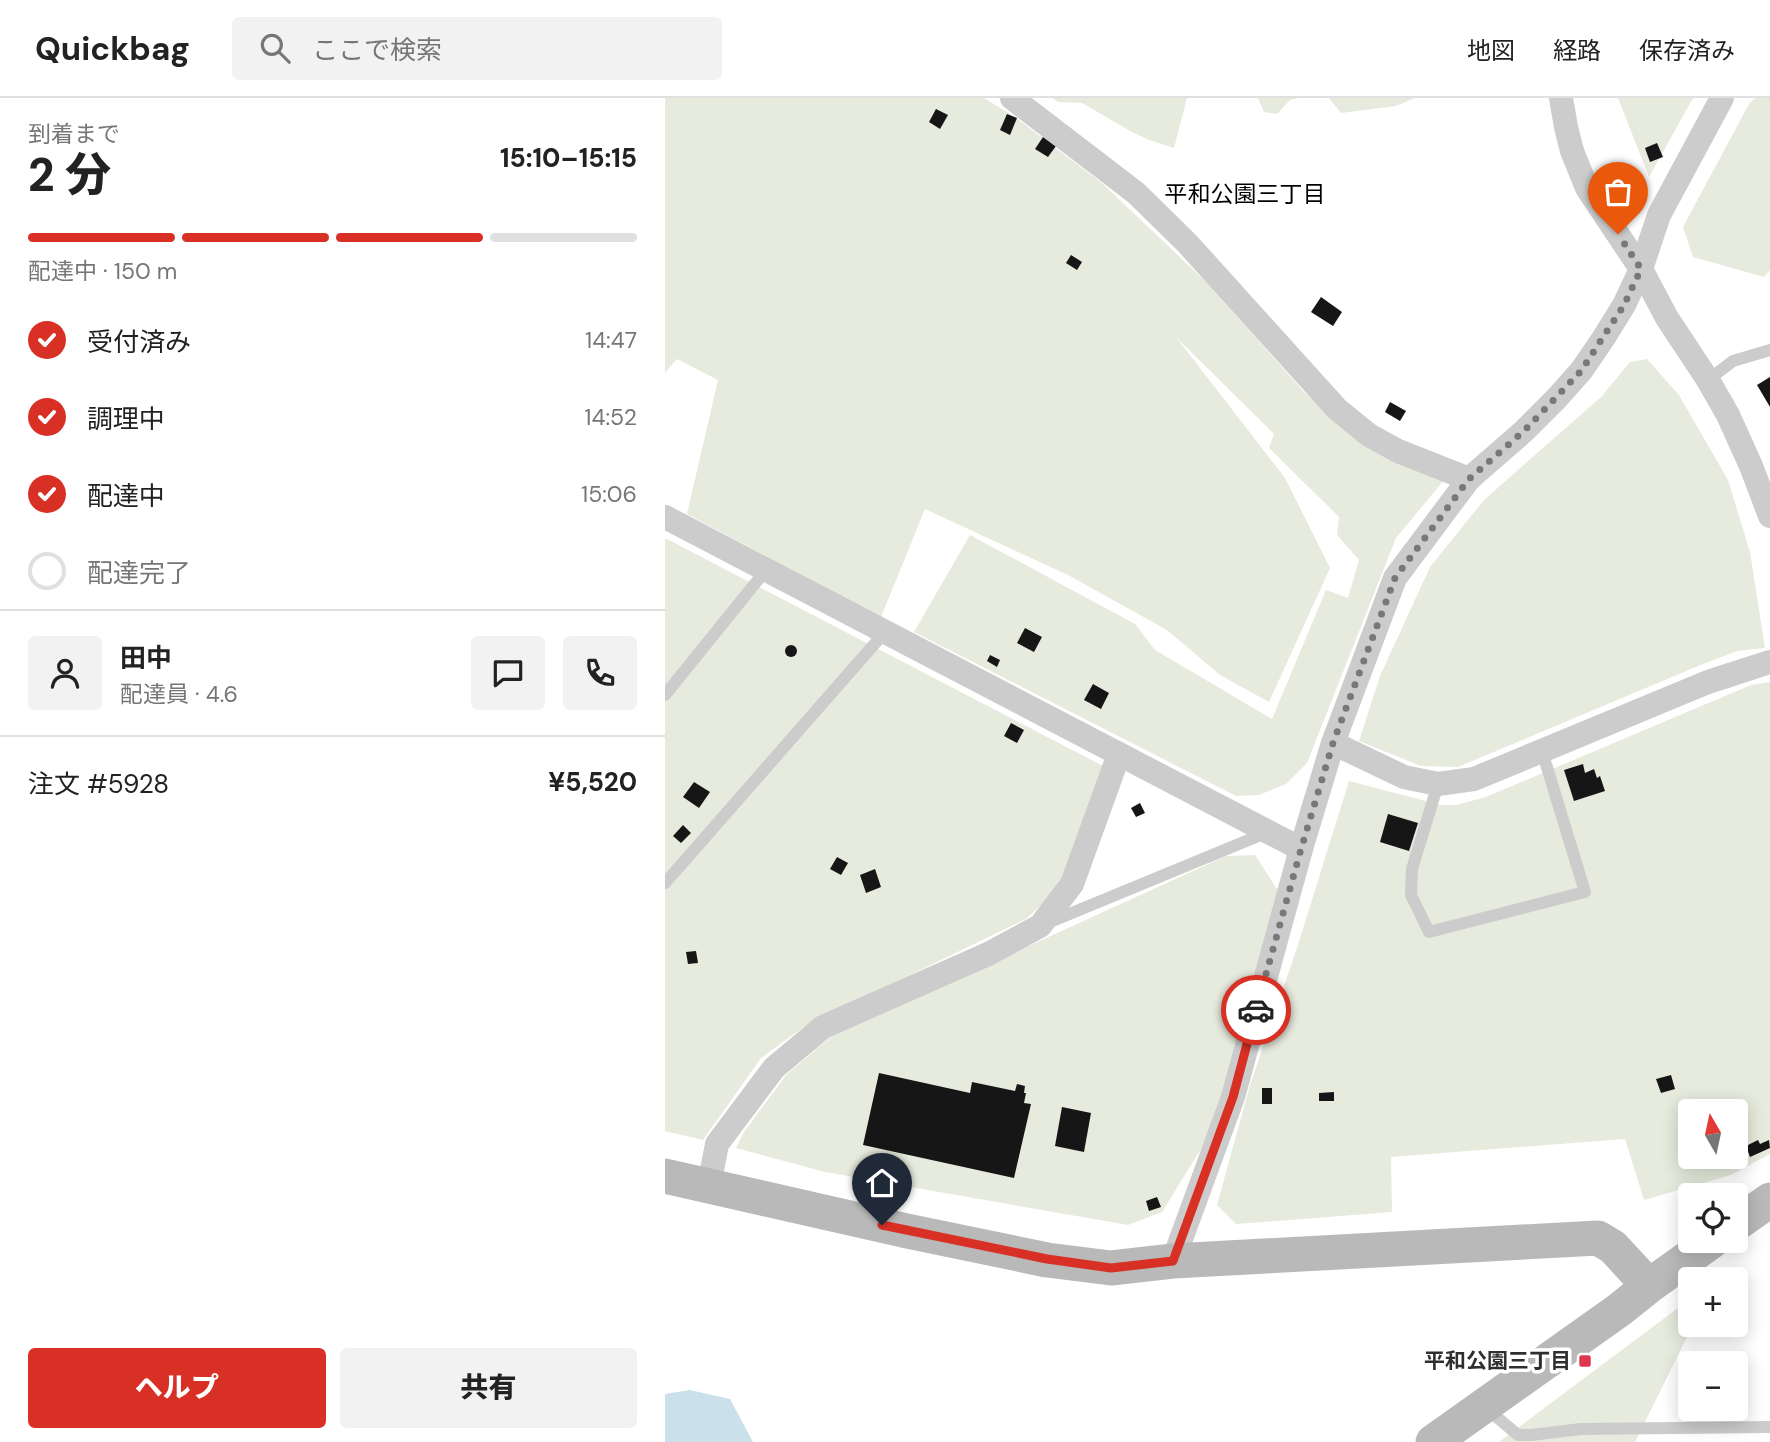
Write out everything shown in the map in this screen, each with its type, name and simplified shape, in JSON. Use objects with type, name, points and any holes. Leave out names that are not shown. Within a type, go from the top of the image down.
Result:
[{"type":"street","points":[[1012,98],[1136,193],[1187,243],[1337,409],[1369,435],[1398,451],[1469,479]]},
{"type":"street","points":[[1561,98],[1572,151],[1587,188],[1641,269],[1667,318],[1728,415],[1768,507]]},
{"type":"street","points":[[1173,1261],[1233,1097],[1333,743],[1395,578],[1469,479],[1524,431],[1581,371],[1624,305],[1641,269],[1659,215],[1722,98]]},
{"type":"street","points":[[665,517],[1301,849]]},
{"type":"street","points":[[1333,743],[1404,777],[1438,784],[1474,779],[1708,682],[1770,662]]},
{"type":"street","points":[[709,1186],[717,1144],[774,1068],[823,1027],[988,954],[1040,926],[1072,884],[1119,754]]},
{"type":"street","points":[[665,1176],[907,1231],[1047,1259],[1111,1268],[1173,1261],[1598,1238],[1613,1247],[1649,1286]]},
{"type":"street","points":[[1748,1216],[1770,1200]]},
{"type":"street","points":[[1433,1442],[1696,1253]]},
{"type":"lane","points":[[1708,380],[1733,361],[1770,349]]},
{"type":"lane","points":[[665,695],[766,570]]},
{"type":"lane","points":[[665,883],[885,632]]},
{"type":"lane","points":[[1438,784],[1412,869],[1411,895],[1429,932],[1585,892],[1542,751]]},
{"type":"lane","points":[[1040,926],[1268,832]]},
{"type":"lane","points":[[1483,1405],[1518,1435],[1581,1429],[1770,1427]]},
{"type":"shaded area","points":[[665,98],[984,98],[1015,117],[1103,184],[1205,281],[1305,393],[1362,438],[1444,480],[1396,538],[1307,763],[1286,784],[1259,795],[1236,796],[914,632],[970,535],[1135,624],[1155,650],[1272,719],[1326,590],[1348,598],[1359,560],[1337,535],[1339,517],[1269,448],[1274,434],[1176,337],[1285,478],[1330,568],[1269,702],[1220,675],[1167,630],[1068,575],[925,509],[881,617],[687,514],[718,380],[677,359],[665,373]]},
{"type":"shaded area","points":[[1053,98],[1187,98],[1174,148],[1132,132],[1082,103],[1058,102]]},
{"type":"shaded area","points":[[1258,98],[1298,98],[1290,100],[1277,114],[1264,112]]},
{"type":"shaded area","points":[[1329,98],[1415,98],[1396,106],[1341,113]]},
{"type":"shaded area","points":[[1618,98],[1693,98],[1649,177]]},
{"type":"shaded area","points":[[1755,98],[1770,98],[1770,270],[1764,277],[1693,257],[1683,227],[1749,104]]},
{"type":"shaded area","points":[[1647,359],[1679,395],[1728,480],[1750,552],[1765,648],[1737,651],[1698,666],[1458,767],[1421,766],[1359,741],[1380,676],[1430,567],[1484,500],[1602,396],[1630,362]]},
{"type":"shaded area","points":[[665,538],[1105,767],[1059,888],[1026,919],[805,1026],[761,1058],[703,1140],[665,1131]]},
{"type":"shaded area","points":[[1770,682],[1770,1154],[1748,1166],[1748,1099],[1678,1099],[1678,1169],[1742,1169],[1703,1183],[1678,1183],[1678,1190],[1644,1200],[1625,1139],[1391,1157],[1392,1212],[1236,1224],[1217,1205],[1250,1085],[1296,951],[1349,781],[1441,805],[1456,805],[1486,797],[1751,685]]},
{"type":"shaded area","points":[[1255,855],[1279,892],[1233,1097],[1162,1212],[1128,1225],[825,1172],[736,1148],[744,1132],[786,1075],[833,1035],[1226,856]]},
{"type":"shaded area","points":[[1678,1308],[1678,1337],[1687,1337],[1635,1442],[1499,1442]]},
{"type":"water","points":[[690,1390],[730,1399],[753,1442],[665,1442],[665,1394]]},
{"type":"building","points":[[936,109],[948,115],[940,129],[929,122]]},
{"type":"building","points":[[1007,114],[1017,118],[1010,135],[1000,130]]},
{"type":"building","points":[[1043,137],[1056,146],[1048,157],[1035,149]]},
{"type":"building","points":[[1657,143],[1663,157],[1650,162],[1645,148]]},
{"type":"building","points":[[1071,255],[1082,262],[1077,270],[1066,263]]},
{"type":"building","points":[[1321,297],[1342,312],[1333,326],[1311,312]]},
{"type":"building","points":[[1770,377],[1770,407],[1757,385]]},
{"type":"building","points":[[1390,402],[1406,411],[1400,421],[1385,412]]},
{"type":"building","points":[[1025,628],[1042,637],[1034,652],[1017,643]]},
{"type":"building","points":[[791,645],[797,651],[791,657],[785,651]]},
{"type":"building","points":[[990,655],[1000,660],[997,667],[987,661]]},
{"type":"building","points":[[1093,684],[1109,693],[1101,709],[1084,700]]},
{"type":"building","points":[[1011,723],[1024,730],[1017,743],[1004,736]]},
{"type":"building","points":[[1583,764],[1585,773],[1594,769],[1597,778],[1600,776],[1605,791],[1574,801],[1564,770]]},
{"type":"building","points":[[694,782],[710,792],[699,808],[683,797]]},
{"type":"building","points":[[1140,803],[1145,813],[1136,817],[1131,808]]},
{"type":"building","points":[[1388,814],[1418,823],[1409,851],[1380,842]]},
{"type":"building","points":[[683,825],[691,833],[681,843],[673,836]]},
{"type":"building","points":[[837,857],[848,863],[841,875],[830,869]]},
{"type":"building","points":[[875,869],[881,887],[866,893],[860,875]]},
{"type":"building","points":[[696,951],[698,963],[688,964],[686,952]]},
{"type":"building","points":[[879,1073],[970,1093],[972,1082],[1015,1091],[1017,1084],[1025,1086],[1024,1103],[1031,1104],[1014,1178],[863,1145]]},
{"type":"building","points":[[1671,1075],[1675,1089],[1661,1093],[1656,1079]]},
{"type":"building","points":[[1262,1088],[1272,1088],[1272,1104],[1262,1104]]},
{"type":"building","points":[[1334,1092],[1334,1101],[1319,1101],[1319,1093]]},
{"type":"building","points":[[1062,1107],[1091,1113],[1084,1152],[1055,1146]]},
{"type":"building","points":[[1758,1140],[1760,1144],[1769,1140],[1770,1148],[1750,1157],[1748,1145]]},
{"type":"building","points":[[1157,1197],[1161,1207],[1149,1211],[1146,1201]]},
{"type":"way so far","points":[[1256,1010],[1333,743],[1387,595],[1395,578],[1469,479],[1556,399],[1581,371],[1603,339],[1624,305],[1641,269],[1618,234]]},
{"type":"place","name":"平和公園三丁目","points":[[1585,1361]]},
{"type":"district","name":"平和公園三丁目","points":[[1245,194]]},
{"type":"route","points":[[882,1225],[1047,1259],[1111,1268],[1173,1261],[1233,1097],[1256,1010]]}]
